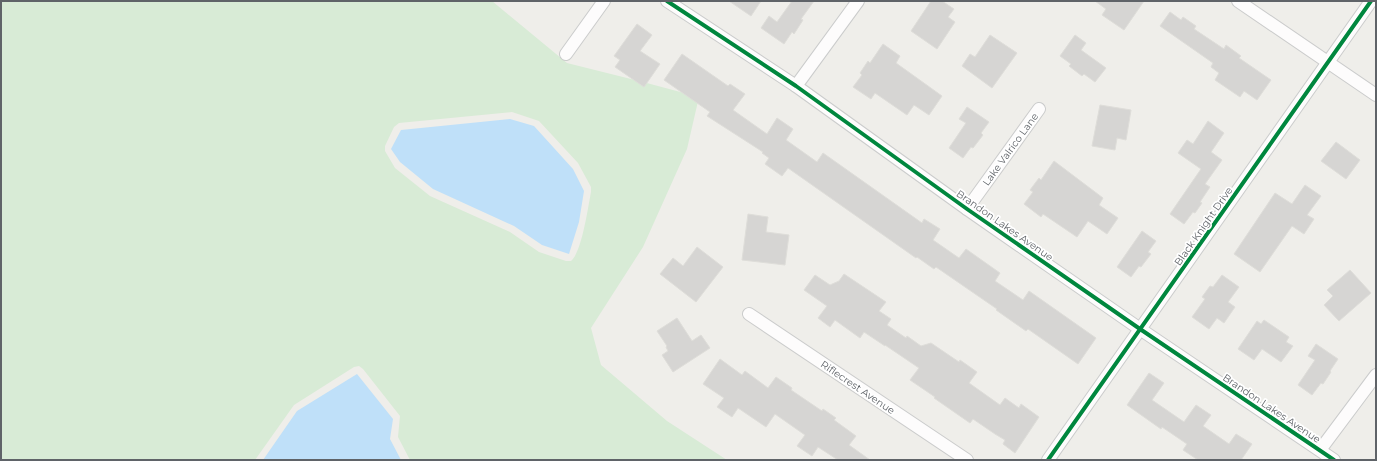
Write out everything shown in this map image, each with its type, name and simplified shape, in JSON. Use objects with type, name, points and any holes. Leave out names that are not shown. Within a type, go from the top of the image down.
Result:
[{"type":"street","points":[[566,54],[604,1]]},
{"type":"street","name":"Brandon Lakes Avenue","points":[[667,1],[796,86],[967,209],[1140,329],[1334,460]]},
{"type":"street","points":[[796,86],[858,1]]},
{"type":"street","points":[[1238,1],[1376,96]]},
{"type":"street","name":"Black Knight Drive","points":[[1048,460],[1371,1]]},
{"type":"street","name":"Lake Valrico Lane","points":[[967,209],[1039,109]]},
{"type":"street","name":"Riflecrest Avenue","points":[[749,314],[967,460]]},
{"type":"street","points":[[1320,450],[1376,375]]},
{"type":"green space","points":[[1,1],[492,1],[567,63],[699,97],[687,149],[643,247],[591,328],[601,365],[667,421],[727,460],[410,460],[398,437],[400,416],[359,366],[354,367],[294,405],[255,460],[1,460]],"holes":[[[512,112],[539,121],[578,163],[591,187],[584,229],[578,249],[571,261],[566,261],[539,252],[510,232],[430,196],[395,168],[385,151],[385,146],[394,127],[399,123]]]},
{"type":"water","points":[[510,119],[534,126],[573,169],[584,191],[579,222],[569,254],[542,245],[514,226],[433,189],[400,162],[391,149],[401,130]]},
{"type":"water","points":[[357,374],[393,419],[390,439],[401,460],[263,460],[297,411]]},
{"type":"building","points":[[729,1],[761,1],[751,16]]},
{"type":"building","points":[[792,1],[814,1],[801,19],[803,20],[794,34],[792,32],[784,44],[761,28],[769,16],[777,22]]},
{"type":"building","points":[[931,1],[942,1],[954,9],[948,17],[955,22],[937,49],[911,31]]},
{"type":"building","points":[[1095,1],[1144,1],[1124,30],[1102,15],[1106,9]]},
{"type":"building","points":[[1170,12],[1181,20],[1183,17],[1196,26],[1194,29],[1224,49],[1226,45],[1241,56],[1239,58],[1271,80],[1257,100],[1244,91],[1240,97],[1215,80],[1219,73],[1211,67],[1213,63],[1160,26]]},
{"type":"building","points":[[637,24],[652,35],[640,51],[660,64],[644,87],[615,67],[620,60],[614,56]]},
{"type":"building","points":[[990,35],[1017,53],[992,88],[962,66],[970,54],[975,57]]},
{"type":"building","points":[[1075,35],[1086,43],[1081,50],[1106,68],[1095,82],[1084,74],[1082,76],[1069,66],[1071,64],[1060,56]]},
{"type":"building","points":[[883,44],[900,56],[896,63],[942,96],[929,115],[914,105],[907,115],[875,93],[871,99],[853,87],[862,75],[860,73],[868,61],[870,63]]},
{"type":"building","points":[[682,54],[728,86],[730,84],[745,94],[733,110],[767,134],[777,118],[793,129],[786,140],[817,162],[823,153],[922,223],[924,219],[940,229],[933,240],[959,258],[966,249],[1000,273],[995,281],[1023,300],[1029,291],[1096,338],[1078,364],[1028,329],[1026,331],[936,267],[934,269],[917,257],[916,258],[788,168],[782,176],[765,164],[769,158],[762,153],[763,152],[707,116],[710,112],[664,80]]},
{"type":"building","points":[[1100,105],[1131,110],[1126,140],[1117,138],[1115,150],[1092,146]]},
{"type":"building","points":[[967,107],[989,122],[981,133],[983,135],[963,158],[949,148],[966,123],[959,119]]},
{"type":"building","points":[[1208,121],[1224,133],[1211,152],[1222,160],[1205,184],[1210,187],[1200,202],[1202,203],[1184,224],[1170,214],[1201,169],[1178,153],[1187,140],[1193,144]]},
{"type":"building","points":[[1336,142],[1360,160],[1346,179],[1321,161]]},
{"type":"building","points":[[1054,161],[1103,198],[1099,205],[1118,218],[1107,234],[1088,221],[1077,237],[1043,214],[1041,217],[1024,204],[1033,192],[1030,190],[1039,178],[1041,180]]},
{"type":"building","points":[[1305,185],[1321,196],[1307,215],[1314,219],[1304,234],[1292,226],[1260,272],[1234,254],[1275,193],[1292,204]]},
{"type":"building","points":[[748,214],[768,217],[766,232],[789,235],[785,265],[742,260]]},
{"type":"building","points":[[1142,231],[1156,241],[1148,252],[1151,254],[1131,277],[1117,267]]},
{"type":"building","points":[[697,247],[723,267],[696,302],[660,274],[673,258],[683,266]]},
{"type":"building","points":[[1350,270],[1371,293],[1339,321],[1324,305],[1333,296],[1327,290]]},
{"type":"building","points":[[844,274],[886,302],[879,311],[891,319],[887,325],[921,346],[931,343],[977,372],[969,383],[1000,405],[1005,398],[1019,408],[1021,404],[1039,417],[1015,453],[1003,444],[1005,440],[973,419],[970,423],[910,380],[919,368],[864,332],[860,338],[835,320],[830,327],[818,318],[827,306],[804,290],[815,275],[830,285],[839,281]]},
{"type":"building","points":[[1222,275],[1239,287],[1228,302],[1235,307],[1224,323],[1217,318],[1209,329],[1192,317],[1205,299],[1202,297],[1210,286],[1213,287]]},
{"type":"building","points":[[677,318],[692,341],[701,335],[710,348],[673,372],[662,355],[668,351],[667,346],[657,331]]},
{"type":"building","points":[[1264,320],[1289,337],[1286,342],[1293,346],[1281,362],[1262,349],[1254,360],[1238,349],[1257,321],[1261,324]]},
{"type":"building","points":[[1316,344],[1338,359],[1323,384],[1321,383],[1312,395],[1298,385],[1315,360],[1308,356]]},
{"type":"building","points":[[720,359],[742,375],[745,371],[768,388],[776,377],[792,388],[791,390],[822,411],[823,409],[836,418],[834,420],[856,436],[849,445],[870,460],[838,460],[818,447],[812,456],[797,446],[805,435],[775,414],[766,427],[738,408],[732,417],[717,407],[724,398],[703,384]]},
{"type":"building","points":[[1149,373],[1164,383],[1152,400],[1184,422],[1196,405],[1211,415],[1203,426],[1229,444],[1236,434],[1252,444],[1241,460],[1198,460],[1183,450],[1187,444],[1162,427],[1161,429],[1127,405]]},
{"type":"cycle path","points":[[667,1],[796,86],[967,209],[1140,329],[1334,460]]},
{"type":"cycle path","points":[[1048,460],[1371,1]]}]
